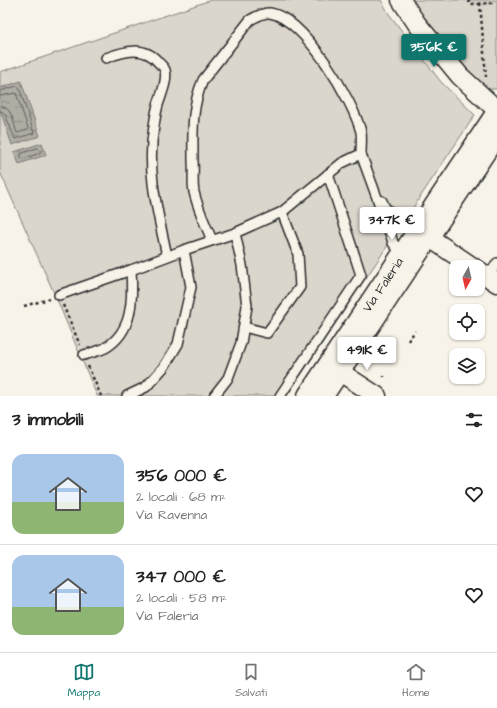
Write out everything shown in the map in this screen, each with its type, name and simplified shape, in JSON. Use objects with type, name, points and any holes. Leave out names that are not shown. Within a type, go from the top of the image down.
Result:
[{"type":"street","points":[[401,0],[417,24],[460,76],[497,110]]},
{"type":"street","name":"Via Faleria","points":[[319,393],[340,372],[497,114]]},
{"type":"street","name":"Via Faleria","points":[[424,234],[497,136]]},
{"type":"street","points":[[424,234],[487,272]]},
{"type":"street","name":"Via Faleria","points":[[319,393],[409,258]]},
{"type":"street","points":[[340,372],[377,396]]},
{"type":"lane","points":[[212,240],[200,214],[194,190],[192,124],[194,106],[203,80],[250,20],[259,15],[268,13],[278,15],[290,23],[310,42],[335,79],[350,105],[361,132],[361,154],[393,243],[409,258]]},
{"type":"lane","points":[[106,58],[124,51],[139,51],[155,58],[165,69],[165,81],[157,107],[152,137],[151,161],[153,189],[167,256]]},
{"type":"lane","points":[[59,296],[167,256],[235,233],[282,212],[342,163],[361,154]]},
{"type":"lane","points":[[280,396],[361,275],[328,174]]},
{"type":"lane","points":[[372,184],[378,188],[385,208],[424,234]]},
{"type":"lane","points":[[244,327],[267,333],[300,287],[298,254],[282,212]]},
{"type":"lane","points":[[214,396],[228,378],[241,343],[248,306],[242,265],[235,233]]},
{"type":"lane","points":[[126,396],[146,387],[164,368],[178,344],[191,287],[184,250]]},
{"type":"lane","points":[[84,355],[104,348],[120,336],[130,315],[132,270]]},
{"type":"path","points":[[468,0],[470,4],[492,3],[491,0]]},
{"type":"path","points":[[480,3],[486,81]]},
{"type":"path","points":[[24,306],[59,296]]},
{"type":"path","points":[[408,341],[415,331]]},
{"type":"shaded area","points":[[211,0],[381,0],[389,14],[441,82],[475,115],[287,396],[97,396],[58,302],[0,172],[0,72]]},
{"type":"shaded area","points":[[408,0],[497,0],[497,89],[482,89]]},
{"type":"water","points":[[21,81],[40,136],[12,145],[0,110],[0,88]]},
{"type":"water","points":[[42,143],[46,155],[19,164],[14,152]]}]
